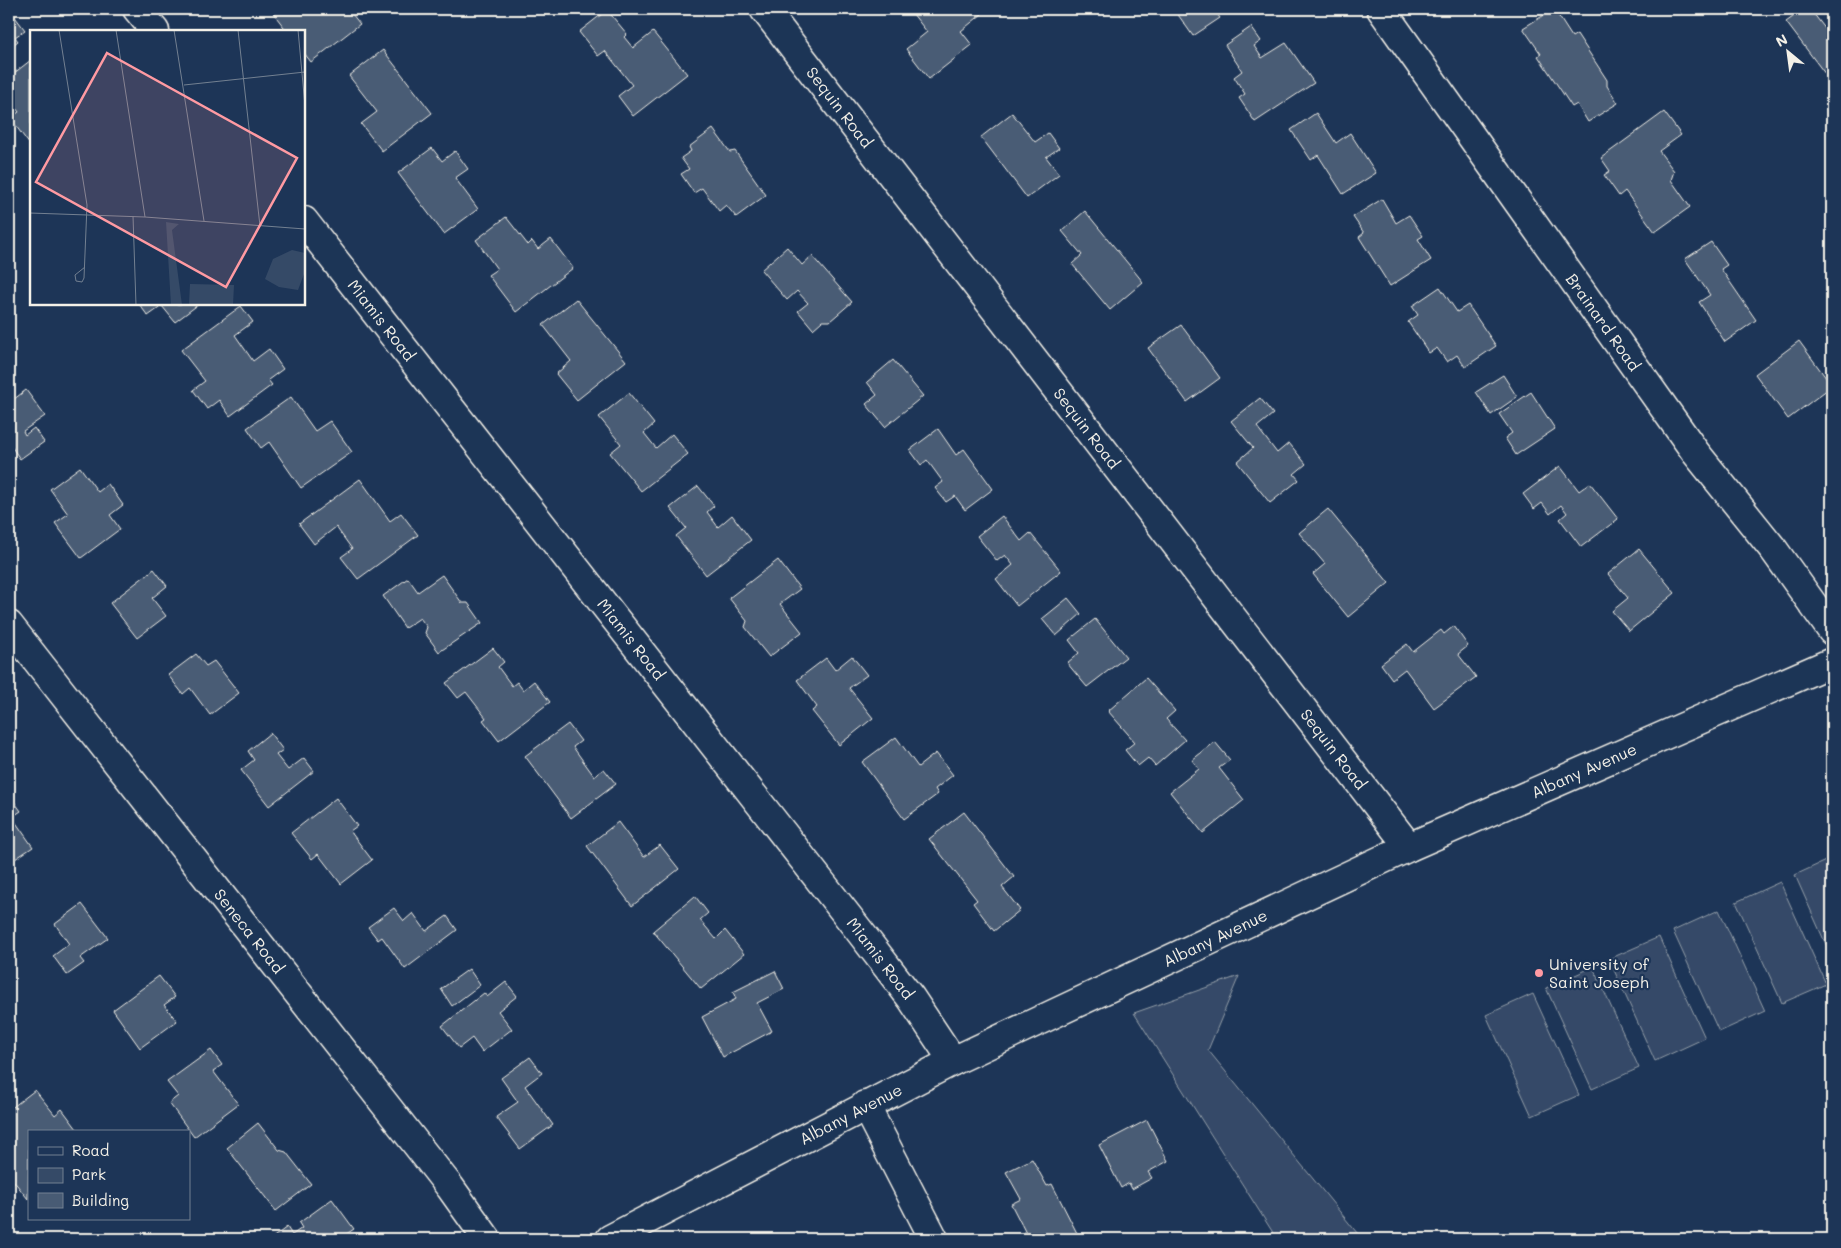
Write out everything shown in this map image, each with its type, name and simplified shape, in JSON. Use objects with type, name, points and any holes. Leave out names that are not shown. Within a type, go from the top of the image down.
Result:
[{"type":"main road","points":[[137,9],[154,30]]},
{"type":"main road","name":"Sequin Road","points":[[764,9],[1409,847]]},
{"type":"main road","name":"Brainard Road","points":[[1381,9],[1696,453],[1774,550],[1832,631]]},
{"type":"main road","name":"Miamis Road","points":[[305,222],[861,933],[911,998],[953,1060]]},
{"type":"main road","name":"Seneca Road","points":[[9,625],[450,1187],[487,1239]]},
{"type":"main road","name":"Albany Avenue","points":[[610,1239],[953,1060],[1409,847],[1832,662]]},
{"type":"main road","points":[[865,1105],[934,1239]]},
{"type":"green space","points":[[1832,858],[1832,958],[1795,875]]},
{"type":"green space","points":[[1780,882],[1826,984],[1782,1003],[1736,902]]},
{"type":"green space","points":[[1719,910],[1765,1011],[1719,1032],[1673,931]]},
{"type":"green space","points":[[1659,937],[1705,1038],[1655,1061],[1609,959]]},
{"type":"green space","points":[[1593,967],[1639,1068],[1592,1089],[1546,988]]},
{"type":"green space","points":[[1239,976],[1208,1050],[1362,1239],[1277,1239],[1134,1013]]},
{"type":"green space","points":[[1533,994],[1579,1095],[1532,1116],[1486,1015]]},
{"type":"building","points":[[9,9],[25,30],[15,37],[18,41],[9,48]]},
{"type":"building","points":[[270,9],[348,9],[360,24],[311,62],[305,54],[305,30],[286,30]]},
{"type":"building","points":[[909,9],[978,9],[982,14],[961,31],[972,45],[929,79],[906,49],[927,32]]},
{"type":"building","points":[[1174,9],[1218,9],[1215,11],[1220,18],[1193,36]]},
{"type":"building","points":[[1554,9],[1572,37],[1577,34],[1607,80],[1607,86],[1618,103],[1588,122],[1577,104],[1572,107],[1538,56],[1541,54],[1523,28]]},
{"type":"building","points":[[1804,9],[1810,9],[1830,35],[1832,34],[1832,83],[1786,22]]},
{"type":"building","points":[[607,10],[627,34],[624,37],[633,48],[653,32],[687,74],[633,116],[618,96],[632,85],[605,51],[598,56],[579,32]]},
{"type":"building","points":[[1251,27],[1261,41],[1254,46],[1262,58],[1286,43],[1314,83],[1255,122],[1239,98],[1245,94],[1234,77],[1242,71],[1225,45]]},
{"type":"building","points":[[383,50],[432,113],[382,151],[361,124],[377,112],[349,76]]},
{"type":"building","points":[[30,61],[30,145],[10,118],[19,112],[9,99],[9,77]]},
{"type":"building","points":[[1664,112],[1681,135],[1659,151],[1674,171],[1671,180],[1690,207],[1655,232],[1625,191],[1619,196],[1604,175],[1610,171],[1601,158]]},
{"type":"building","points":[[1012,113],[1035,142],[1048,133],[1059,148],[1046,157],[1059,174],[1027,198],[981,137]]},
{"type":"building","points":[[1316,113],[1336,143],[1350,133],[1376,173],[1343,194],[1318,155],[1311,160],[1291,130]]},
{"type":"building","points":[[713,129],[730,152],[735,151],[766,195],[736,217],[726,205],[719,211],[702,188],[694,193],[681,174],[689,169],[681,158],[691,151],[689,147]]},
{"type":"building","points":[[432,148],[442,161],[455,151],[468,169],[455,178],[478,209],[444,234],[398,173]]},
{"type":"building","points":[[1382,199],[1396,223],[1409,215],[1423,236],[1418,239],[1431,260],[1390,286],[1359,237],[1364,233],[1353,217]]},
{"type":"building","points":[[1085,211],[1143,282],[1110,310],[1072,264],[1082,255],[1062,231]]},
{"type":"building","points":[[506,217],[528,245],[532,241],[538,249],[551,239],[573,268],[516,312],[488,275],[497,269],[476,240]]},
{"type":"building","points":[[1711,242],[1727,265],[1721,269],[1756,320],[1725,342],[1699,302],[1710,295],[1685,259]]},
{"type":"building","points":[[787,247],[802,265],[812,256],[852,302],[830,321],[822,321],[813,329],[798,311],[808,303],[797,291],[787,300],[761,270]]},
{"type":"building","points":[[1440,287],[1457,312],[1468,305],[1496,346],[1465,367],[1457,355],[1447,362],[1437,348],[1429,353],[1408,322],[1418,315],[1412,306]]},
{"type":"building","points":[[576,299],[626,361],[577,400],[556,374],[571,361],[543,325]]},
{"type":"building","points":[[140,305],[198,305],[175,322],[162,306],[148,316]]},
{"type":"building","points":[[241,306],[253,322],[235,335],[253,361],[269,349],[283,369],[268,380],[272,385],[230,416],[219,400],[207,409],[193,390],[205,381],[181,350]]},
{"type":"building","points":[[1181,325],[1220,378],[1187,402],[1148,348]]},
{"type":"building","points":[[1799,341],[1832,386],[1788,419],[1755,374]]},
{"type":"building","points":[[893,360],[923,396],[885,427],[866,404],[877,395],[867,382]]},
{"type":"building","points":[[1503,375],[1517,397],[1491,415],[1476,392]]},
{"type":"building","points":[[26,390],[45,416],[23,431],[25,435],[34,428],[44,442],[20,459],[11,446],[9,447],[9,403]]},
{"type":"building","points":[[1531,392],[1555,429],[1516,455],[1505,438],[1512,433],[1499,414]]},
{"type":"building","points":[[629,393],[654,424],[644,433],[656,448],[672,434],[688,454],[641,491],[610,453],[621,444],[599,417]]},
{"type":"building","points":[[291,397],[315,431],[330,421],[352,452],[301,488],[269,442],[261,448],[247,428]]},
{"type":"building","points":[[1260,398],[1273,414],[1257,427],[1277,453],[1289,443],[1306,464],[1294,474],[1299,480],[1270,503],[1237,462],[1253,448],[1231,421]]},
{"type":"building","points":[[938,429],[956,455],[964,449],[993,489],[965,510],[955,496],[946,502],[935,488],[943,482],[927,460],[921,465],[910,450]]},
{"type":"building","points":[[1560,466],[1579,491],[1590,483],[1618,519],[1581,547],[1560,519],[1567,513],[1561,505],[1550,514],[1542,503],[1534,509],[1523,494]]},
{"type":"building","points":[[80,467],[98,492],[108,484],[123,505],[110,515],[120,529],[81,558],[55,523],[68,514],[50,489]]},
{"type":"building","points":[[360,479],[390,521],[401,513],[418,535],[358,579],[341,557],[352,549],[336,527],[314,544],[299,524]]},
{"type":"building","points":[[698,486],[714,506],[707,512],[718,527],[732,515],[751,540],[706,575],[676,536],[686,528],[670,508]]},
{"type":"building","points":[[1328,509],[1389,583],[1348,617],[1313,574],[1325,564],[1299,533]]},
{"type":"building","points":[[1002,516],[1021,541],[1030,533],[1061,571],[1017,606],[996,579],[1013,565],[1005,555],[997,561],[977,536]]},
{"type":"building","points":[[1639,549],[1675,593],[1629,631],[1612,611],[1628,598],[1608,574]]},
{"type":"building","points":[[778,560],[800,589],[780,604],[802,632],[769,657],[745,627],[747,621],[729,598]]},
{"type":"building","points":[[154,569],[167,586],[152,598],[166,616],[137,638],[110,603]]},
{"type":"building","points":[[442,575],[462,603],[468,603],[482,623],[439,652],[425,633],[427,627],[420,618],[405,628],[383,596],[408,578],[418,592]]},
{"type":"building","points":[[1068,598],[1081,614],[1056,636],[1042,619]]},
{"type":"building","points":[[1095,619],[1126,657],[1087,687],[1067,663],[1079,653],[1069,640]]},
{"type":"building","points":[[1454,626],[1468,646],[1458,654],[1476,677],[1434,708],[1405,669],[1392,679],[1381,664],[1407,644],[1413,652],[1441,630],[1444,634]]},
{"type":"building","points":[[493,648],[504,662],[498,667],[512,686],[517,682],[523,690],[534,681],[550,702],[499,741],[483,720],[486,718],[466,692],[458,698],[446,683]]},
{"type":"building","points":[[196,654],[206,666],[214,661],[239,693],[210,715],[190,688],[183,694],[168,675]]},
{"type":"building","points":[[852,656],[867,675],[849,688],[873,718],[839,745],[812,711],[817,707],[797,680],[826,658],[835,670]]},
{"type":"building","points":[[1146,678],[1175,711],[1166,719],[1185,740],[1155,766],[1148,758],[1138,766],[1125,750],[1135,742],[1108,711]]},
{"type":"building","points":[[568,724],[581,741],[573,747],[594,776],[604,769],[616,784],[571,818],[525,756]]},
{"type":"building","points":[[270,733],[283,750],[276,755],[288,770],[304,758],[314,771],[269,806],[241,770],[254,760],[248,751]]},
{"type":"building","points":[[896,737],[918,767],[936,753],[953,775],[935,789],[938,794],[904,819],[862,762]]},
{"type":"building","points":[[1215,742],[1230,760],[1219,768],[1244,800],[1203,833],[1170,792],[1199,769],[1192,760]]},
{"type":"building","points":[[10,796],[21,811],[12,817],[33,847],[9,863]]},
{"type":"building","points":[[336,798],[357,826],[350,831],[372,860],[341,884],[318,854],[312,859],[291,833]]},
{"type":"building","points":[[964,812],[1014,877],[1002,887],[1020,910],[994,931],[973,903],[977,900],[929,839]]},
{"type":"building","points":[[618,822],[644,857],[660,845],[679,869],[632,906],[587,846]]},
{"type":"building","points":[[695,896],[708,913],[700,920],[716,939],[725,930],[744,954],[701,989],[653,931]]},
{"type":"building","points":[[82,904],[108,938],[80,958],[84,963],[67,975],[53,956],[69,944],[55,924]]},
{"type":"building","points":[[394,908],[404,921],[413,913],[426,931],[447,916],[457,930],[405,969],[382,937],[378,940],[368,927]]},
{"type":"building","points":[[469,969],[480,985],[452,1006],[441,989]]},
{"type":"building","points":[[775,971],[784,989],[757,1003],[772,1031],[723,1057],[702,1017],[736,999],[733,992]]},
{"type":"building","points":[[159,976],[175,997],[164,1005],[177,1021],[140,1048],[113,1010]]},
{"type":"building","points":[[506,982],[517,996],[498,1011],[512,1029],[482,1052],[472,1038],[459,1048],[442,1026],[484,993],[487,997]]},
{"type":"building","points":[[211,1050],[222,1065],[213,1071],[238,1104],[194,1137],[169,1103],[178,1096],[167,1082]]},
{"type":"building","points":[[530,1057],[542,1073],[525,1086],[553,1125],[520,1149],[496,1117],[518,1102],[501,1078]]},
{"type":"building","points":[[35,1090],[55,1115],[62,1109],[77,1129],[28,1130],[28,1199],[9,1175],[9,1110]]},
{"type":"building","points":[[1147,1120],[1168,1161],[1148,1172],[1152,1178],[1132,1189],[1129,1183],[1121,1188],[1099,1145]]},
{"type":"building","points":[[258,1123],[279,1150],[286,1152],[311,1184],[276,1211],[227,1148]]},
{"type":"building","points":[[1032,1159],[1047,1186],[1052,1184],[1080,1239],[1029,1239],[1011,1204],[1021,1199],[1006,1172]]},
{"type":"building","points":[[332,1199],[354,1229],[345,1235],[348,1239],[271,1239],[287,1227],[292,1235],[302,1228],[299,1223]]},
{"type":"place","name":"University of Saint Joseph","points":[[1539,973]]}]
